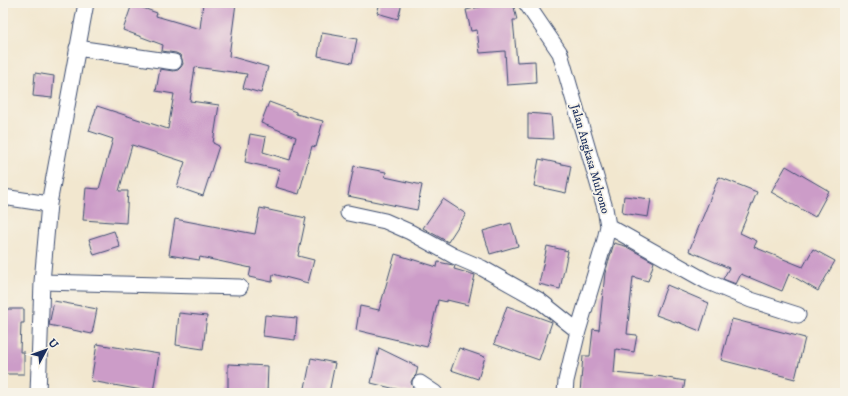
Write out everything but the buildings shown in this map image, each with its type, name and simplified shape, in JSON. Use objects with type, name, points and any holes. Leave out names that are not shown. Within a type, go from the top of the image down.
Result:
[{"type":"street","points":[[38,393],[42,282],[49,204],[86,3]]},
{"type":"street","name":"Jalan Angkasa Mulyono","points":[[526,3],[560,54],[605,208],[608,226],[578,331],[566,381],[565,393]]},
{"type":"street","points":[[77,48],[174,62]]},
{"type":"street","points":[[3,197],[49,204]]},
{"type":"street","points":[[348,213],[385,221],[410,232],[454,256],[482,268],[539,300],[578,331]]},
{"type":"street","points":[[608,226],[706,281],[751,300],[798,315]]},
{"type":"street","points":[[42,282],[240,287]]},
{"type":"street","points":[[420,383],[435,393]]}]
